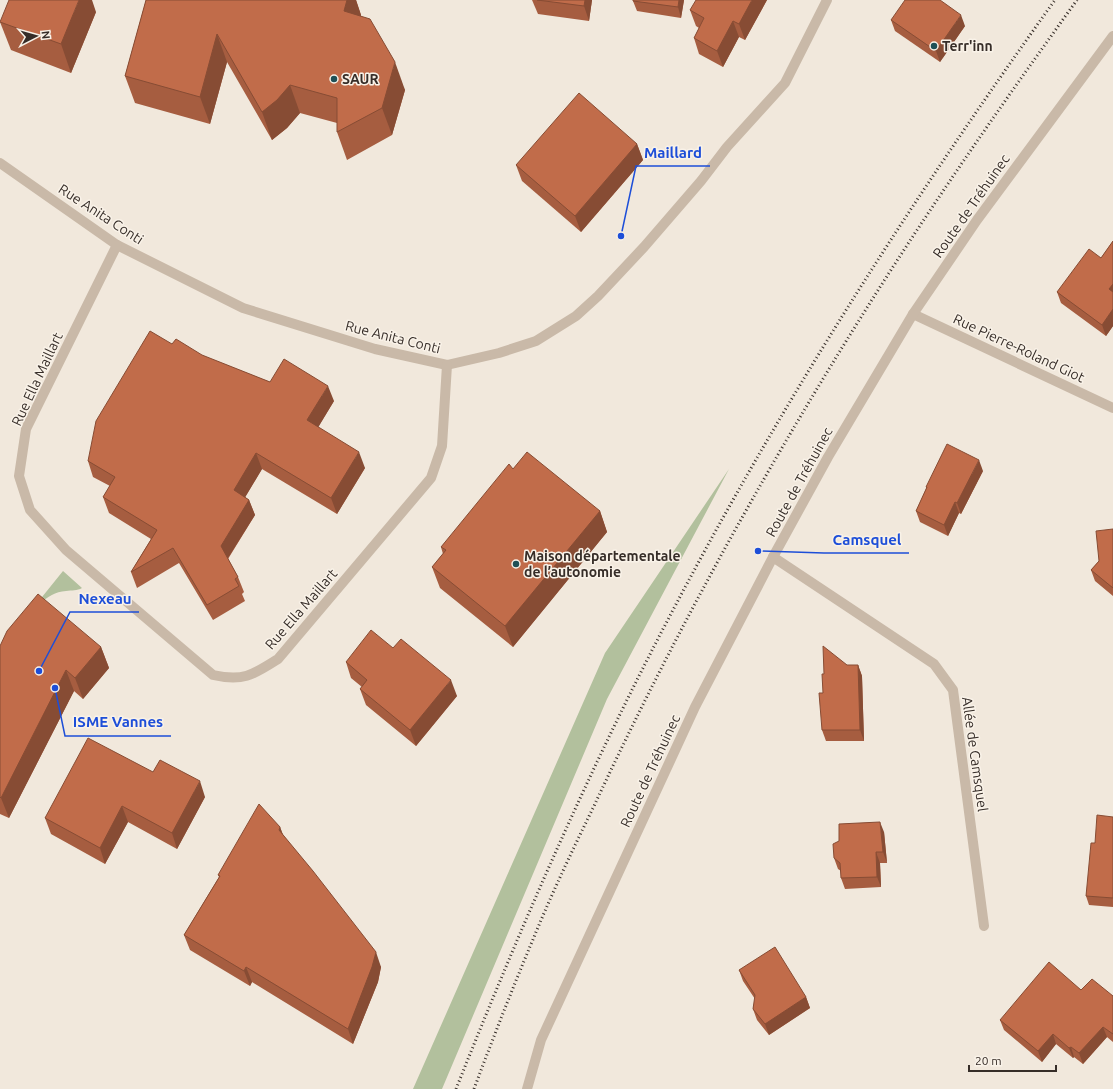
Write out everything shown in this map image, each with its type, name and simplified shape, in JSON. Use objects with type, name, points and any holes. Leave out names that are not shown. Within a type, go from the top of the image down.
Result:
[{"type":"street","name":"Rue Anita Conti","points":[[0,163],[117,245],[243,308],[374,349],[447,365],[499,353],[536,341],[576,316],[598,296],[650,241],[728,147],[785,83],[827,0]]},
{"type":"street","name":"Route de Tréhuinec","points":[[527,1089],[541,1040],[691,714],[773,557],[828,456],[913,314],[976,220],[1113,36]]},
{"type":"street","name":"Rue Ella Maillart","points":[[117,245],[26,429],[19,476],[30,510],[66,550],[213,675],[228,679],[243,678],[262,670],[278,659],[431,478],[442,446],[447,365]]},
{"type":"street","name":"Rue Pierre-Roland Giot","points":[[913,314],[1112,405]]},
{"type":"street","name":"Allée de Camsquel","points":[[773,557],[934,664],[953,690],[984,926]]},
{"type":"green space","points":[[729,469],[607,699],[442,1089],[413,1089],[605,653]]},
{"type":"green space","points":[[63,571],[82,588],[55,593],[40,604],[38,602]]},
{"type":"building","points":[[9,0],[79,0],[61,44],[0,22]]},
{"type":"building","name":"SAUR","points":[[146,0],[347,0],[344,11],[370,19],[395,62],[382,108],[337,132],[337,98],[290,85],[277,100],[262,112],[217,34],[200,97],[125,76]]},
{"type":"building","points":[[537,0],[585,0],[584,6]]},
{"type":"building","points":[[633,0],[679,0],[678,7]]},
{"type":"building","points":[[696,0],[752,0],[739,24],[733,21],[717,51],[694,38],[704,18],[690,10]]},
{"type":"building","name":"Terr'inn","points":[[905,0],[940,0],[961,15],[936,51],[891,20]]},
{"type":"building","points":[[579,93],[637,144],[575,216],[516,165]]},
{"type":"building","points":[[1113,241],[1113,284],[1109,289],[1113,292],[1113,309],[1102,325],[1057,292],[1089,249],[1101,258]]},
{"type":"building","points":[[150,331],[172,344],[176,339],[202,355],[270,382],[284,359],[328,386],[307,420],[359,452],[331,498],[256,453],[234,490],[249,500],[221,546],[238,577],[235,579],[239,586],[207,605],[173,548],[131,572],[157,530],[103,497],[115,477],[88,461],[96,421]]},
{"type":"building","points":[[947,444],[979,460],[957,503],[955,502],[944,525],[916,511]]},
{"type":"building","name":"Maison départementale de l’autonomie","points":[[527,452],[600,511],[505,626],[432,567],[446,550],[441,547],[509,464],[513,469]]},
{"type":"building","points":[[1113,529],[1113,588],[1091,570],[1099,561],[1096,531]]},
{"type":"building","points":[[38,594],[101,647],[75,678],[66,670],[1,798],[0,646],[7,631]]},
{"type":"building","points":[[371,630],[393,648],[401,639],[451,680],[410,730],[360,689],[367,680],[346,662]]},
{"type":"building","points":[[823,646],[847,665],[858,665],[860,730],[822,730],[819,693],[823,693]]},
{"type":"building","points":[[88,738],[153,772],[160,760],[200,781],[172,833],[122,806],[100,848],[45,818]]},
{"type":"building","points":[[259,804],[280,827],[279,830],[376,952],[372,967],[348,1029],[246,967],[244,971],[184,935],[220,876],[218,875]]},
{"type":"building","points":[[1097,815],[1113,817],[1113,898],[1086,896],[1091,843],[1095,843]]},
{"type":"building","points":[[880,822],[883,852],[876,852],[877,877],[841,878],[840,863],[834,858],[833,844],[839,841],[839,824]]},
{"type":"building","points":[[775,947],[806,997],[765,1024],[753,1009],[755,995],[739,970]]},
{"type":"building","points":[[1049,962],[1081,990],[1092,979],[1113,996],[1113,1034],[1103,1027],[1079,1053],[1071,1047],[1069,1048],[1053,1034],[1038,1051],[1000,1020]]},
{"type":"railway","points":[[456,1089],[506,967],[585,787],[643,668],[716,531],[760,452],[854,298],[952,148],[1055,0]]},
{"type":"railway","points":[[474,1089],[518,975],[563,871],[625,740],[726,546],[836,357],[899,257],[974,146],[1077,0]]},
{"type":"place","name":"Terr'inn","points":[[934,46]]},
{"type":"place","name":"SAUR","points":[[334,79]]},
{"type":"place","name":"Maillard","points":[[621,236]]},
{"type":"place","name":"Camsquel","points":[[758,551]]},
{"type":"place","name":"Maison départementale de l’autonomie","points":[[516,564]]},
{"type":"place","name":"Nexeau","points":[[39,671]]},
{"type":"place","name":"ISME Vannes","points":[[55,688]]}]
